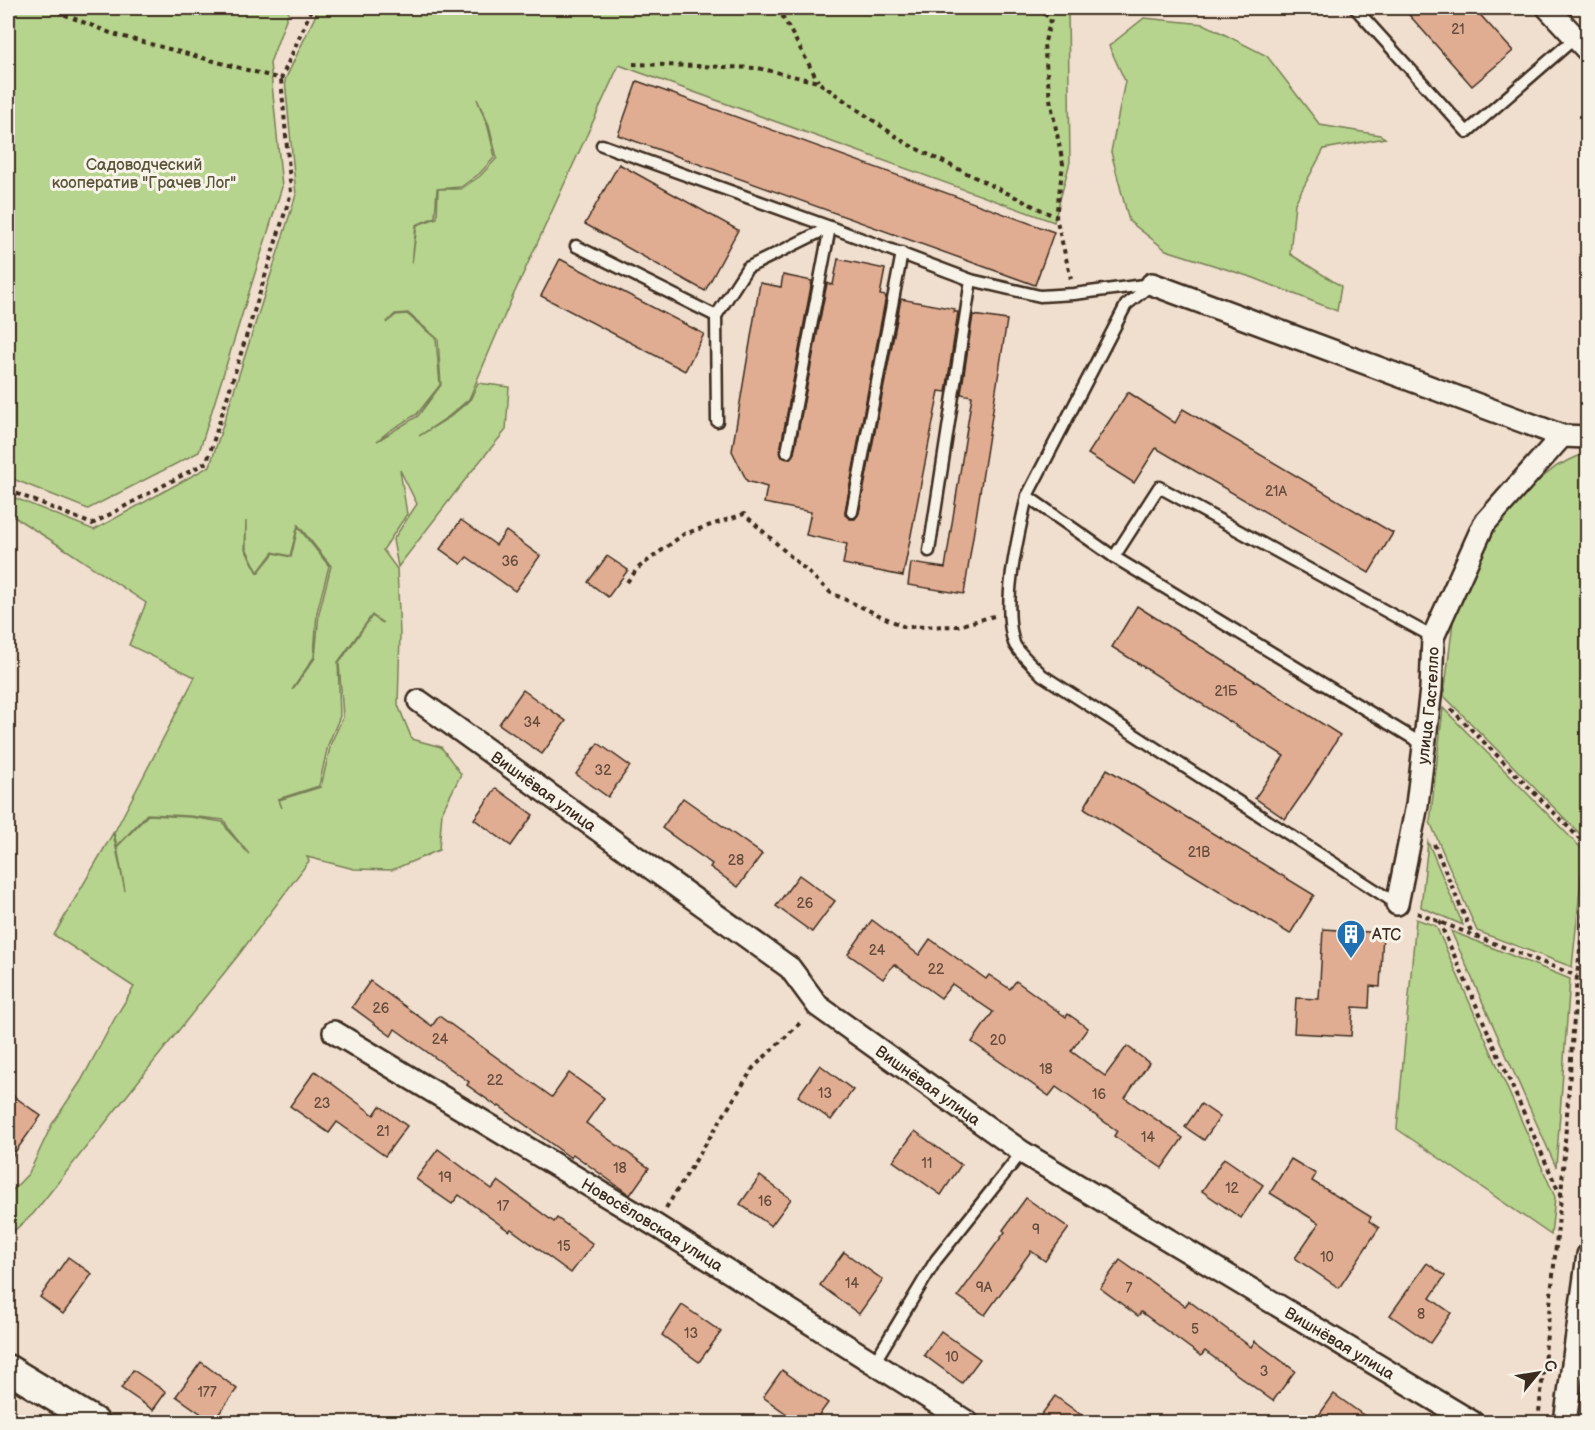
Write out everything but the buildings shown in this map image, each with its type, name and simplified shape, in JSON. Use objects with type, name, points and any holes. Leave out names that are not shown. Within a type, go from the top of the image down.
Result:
[{"type":"street","points":[[1548,8],[1581,45]]},
{"type":"street","points":[[1152,284],[1562,436],[1587,437]]},
{"type":"street","name":"улица Гастелло","points":[[1397,904],[1417,805],[1431,689],[1433,637],[1484,524],[1562,436]]},
{"type":"street","name":"Вишнёвая улица","points":[[419,701],[790,968],[818,1006],[1022,1152],[1472,1422]]},
{"type":"street","name":"Новосёловская улица","points":[[334,1032],[655,1225],[967,1422]]},
{"type":"street","points":[[1565,1422],[1580,1369],[1587,1255]]},
{"type":"street","points":[[8,1369],[95,1422]]},
{"type":"lane","points":[[1355,8],[1467,132],[1581,45]]},
{"type":"lane","points":[[602,145],[971,280],[1040,296],[1152,284]]},
{"type":"lane","points":[[717,421],[716,316],[747,268],[830,227]]},
{"type":"lane","points":[[787,452],[830,227]]},
{"type":"lane","points":[[576,246],[716,316]]},
{"type":"lane","points":[[852,512],[902,253]]},
{"type":"lane","points":[[929,551],[971,280]]},
{"type":"lane","points":[[1152,284],[1126,305],[1027,496],[1014,554],[1009,611],[1015,646],[1042,675],[1397,904]]},
{"type":"lane","points":[[1114,557],[1159,487],[1433,637]]},
{"type":"lane","points":[[1027,496],[1114,557],[1424,745]]},
{"type":"lane","points":[[874,1363],[936,1260],[1022,1152]]},
{"type":"path","points":[[48,8],[113,34],[281,79]]},
{"type":"path","points":[[8,490],[92,524],[207,462],[291,194],[281,79],[312,8]]},
{"type":"path","points":[[778,8],[818,82]]},
{"type":"path","points":[[1037,8],[1051,19],[1044,45],[1050,99],[1063,164],[1056,217],[1074,294]]},
{"type":"path","points":[[633,64],[758,68],[818,82],[907,144],[1056,217]]},
{"type":"path","points":[[627,582],[638,568],[684,534],[744,514],[831,593],[904,627],[958,626],[1009,611]]},
{"type":"path","points":[[1431,689],[1587,847]]},
{"type":"path","points":[[1417,805],[1472,934]]},
{"type":"path","points":[[1538,1422],[1561,1197],[1577,976],[1587,880]]},
{"type":"path","points":[[1397,904],[1577,976]]},
{"type":"path","points":[[1438,921],[1561,1197]]},
{"type":"path","points":[[655,1225],[753,1068],[818,1006]]},
{"type":"green space","name":"Cадоводческий кооператив \"Грачев Лог\"","points":[[8,8],[290,8],[270,63],[282,187],[199,452],[88,509],[8,477]]},
{"type":"green space","points":[[319,8],[1051,8],[1068,11],[1070,162],[1054,222],[619,65],[512,298],[469,399],[419,436],[450,417],[470,400],[478,383],[509,387],[506,430],[398,567],[393,540],[417,504],[400,470],[407,514],[383,550],[397,569],[400,634],[398,705],[412,739],[441,747],[461,774],[442,812],[439,850],[392,870],[354,869],[307,857],[309,861],[240,953],[33,1214],[8,1236],[8,1195],[29,1173],[52,1124],[81,1081],[134,987],[54,935],[113,833],[125,891],[117,847],[148,815],[190,817],[223,822],[249,854],[224,820],[189,816],[147,814],[117,846],[114,833],[195,677],[129,645],[146,603],[8,513],[8,495],[94,530],[210,466],[296,195],[285,80]],"holes":[[[477,99],[489,125],[497,158],[480,176],[461,189],[438,189],[437,218],[417,225],[412,263],[416,225],[435,217],[437,189],[461,187],[479,174],[495,157],[488,127]],[[408,313],[438,339],[441,385],[418,416],[377,441],[417,414],[440,385],[436,339],[407,314],[396,315],[386,323],[395,314]],[[246,521],[246,548],[258,572],[273,552],[290,556],[298,525],[331,566],[319,613],[315,658],[292,690],[314,657],[317,612],[329,566],[298,527],[291,557],[274,553],[258,573],[245,549]],[[372,615],[383,623],[372,616],[339,663],[343,717],[331,743],[321,787],[279,800],[282,808],[278,799],[319,786],[328,745],[340,716],[338,662]]]},
{"type":"green space","points":[[1144,18],[1204,24],[1267,56],[1320,125],[1380,135],[1385,138],[1324,149],[1295,203],[1290,254],[1341,286],[1337,311],[1254,278],[1166,250],[1129,221],[1111,152],[1125,81],[1109,46]]},
{"type":"green space","points":[[1587,452],[1587,841],[1444,696],[1454,613],[1483,545],[1520,495],[1557,466]]},
{"type":"green space","points":[[1443,708],[1584,851],[1572,967],[1477,931],[1430,822]]},
{"type":"green space","points":[[1428,842],[1463,925],[1421,907]]},
{"type":"green space","points":[[1416,919],[1436,926],[1555,1197],[1551,1235],[1397,1129]]},
{"type":"green space","points":[[1451,931],[1570,979],[1556,1167]]},
{"type":"place","name":"АТС","points":[[1351,960]]}]
